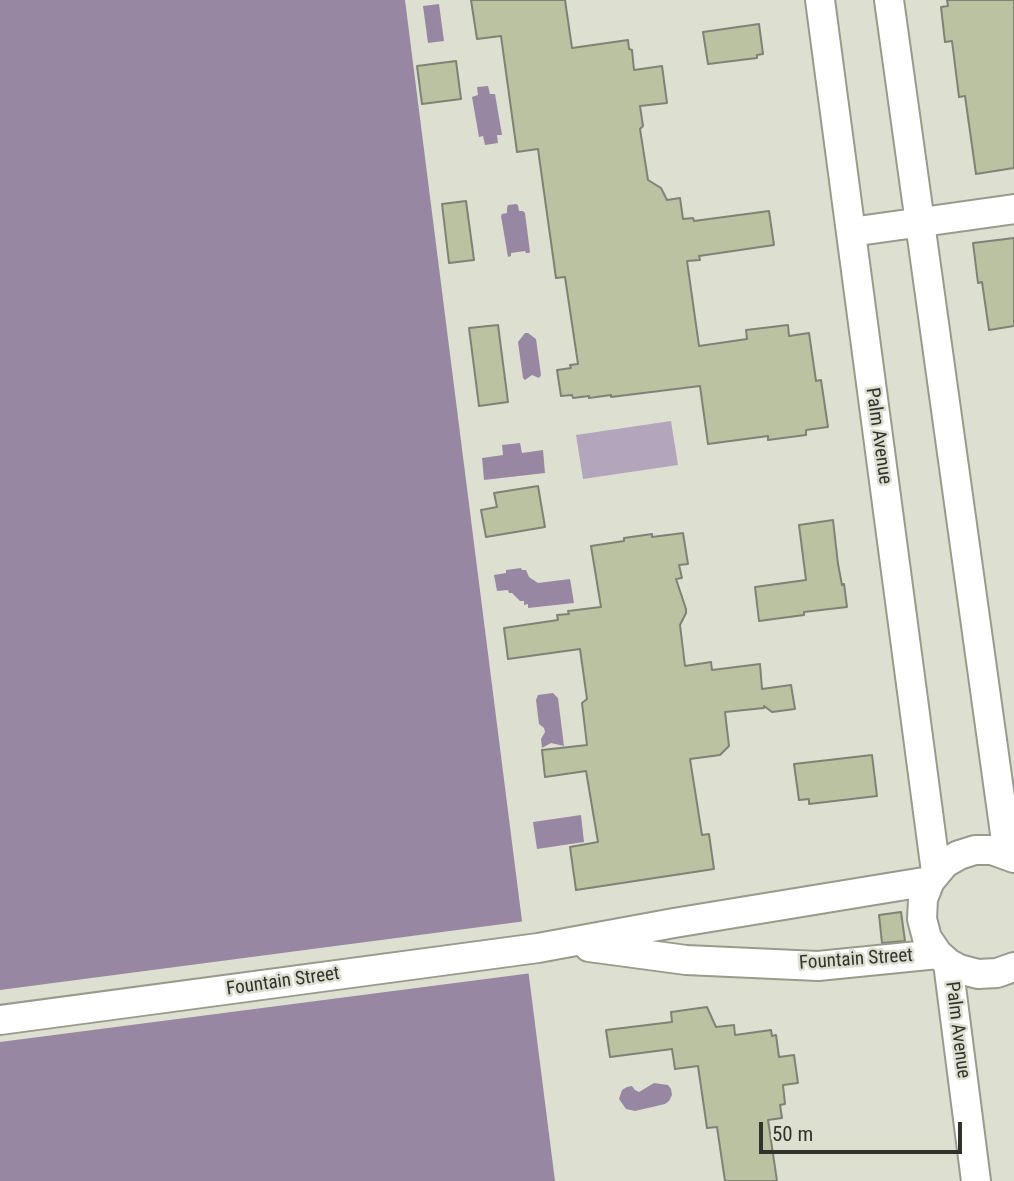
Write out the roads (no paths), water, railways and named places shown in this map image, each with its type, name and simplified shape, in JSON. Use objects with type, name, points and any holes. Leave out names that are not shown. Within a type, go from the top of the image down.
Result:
[{"type":"street","name":"Palm Avenue","points":[[820,0],[933,876],[923,900],[922,919],[928,938],[943,959],[976,1181]]},
{"type":"street","points":[[889,0],[1011,856],[992,850],[975,850],[945,863],[933,876]]},
{"type":"street","points":[[851,232],[1014,209]]},
{"type":"street","name":"Fountain Street","points":[[0,1020],[552,946],[933,876]]},
{"type":"street","name":"Fountain Street","points":[[552,946],[686,960],[818,967],[943,959]]},
{"type":"street","points":[[943,959],[959,969],[978,974],[997,973],[1014,967]]}]
